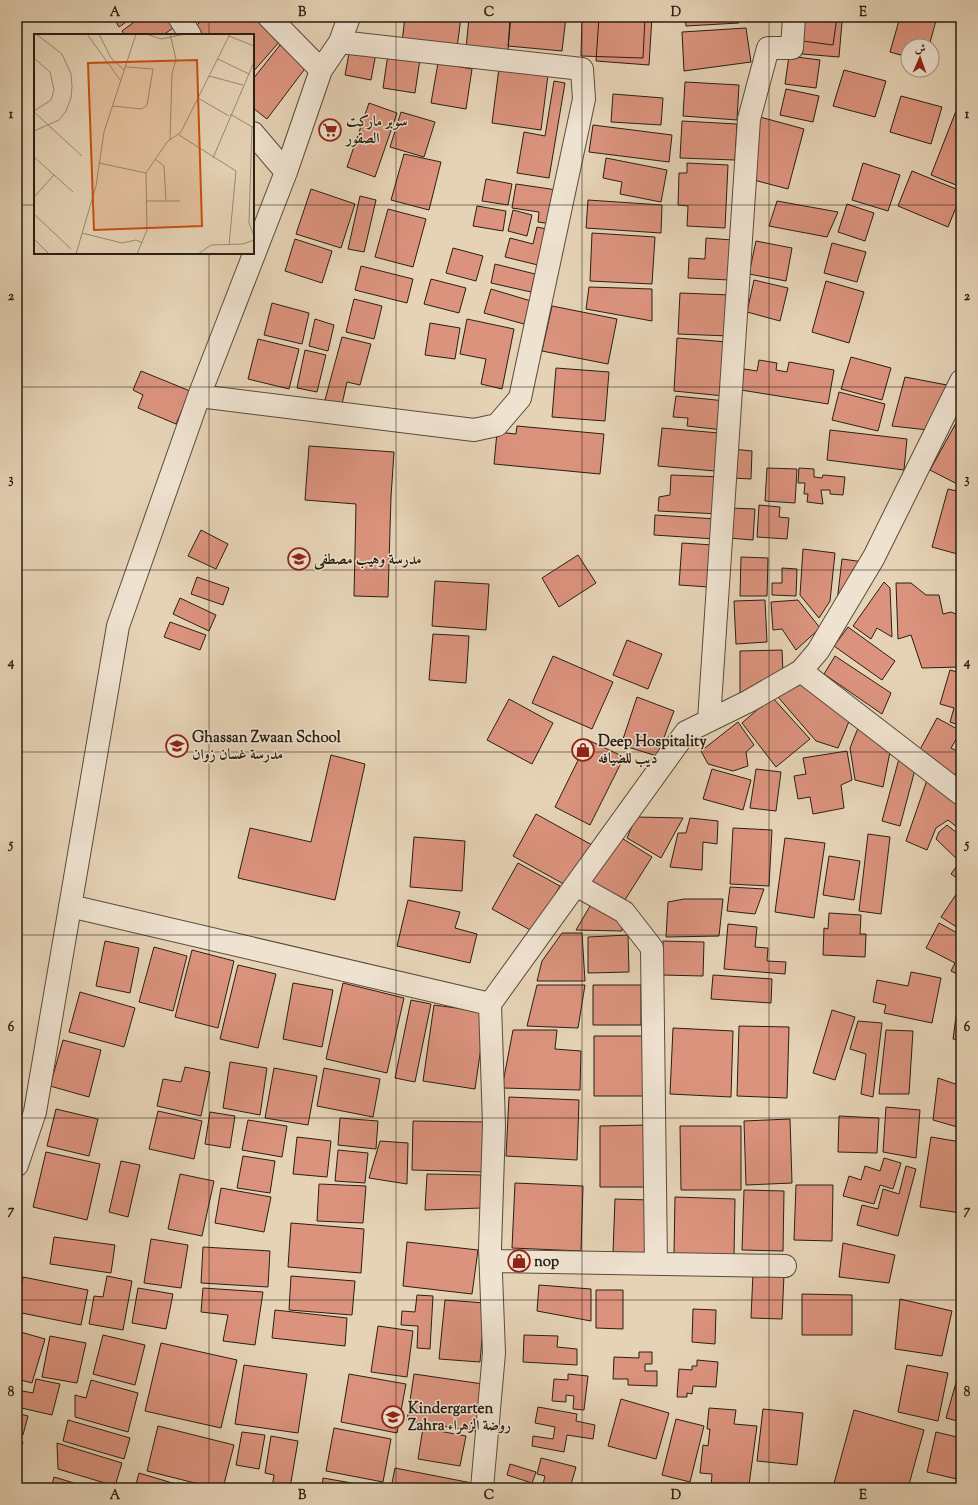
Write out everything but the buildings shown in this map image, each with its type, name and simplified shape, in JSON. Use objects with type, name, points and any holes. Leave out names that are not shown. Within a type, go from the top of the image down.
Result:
[{"type":"street","points":[[179,17],[189,34]]},
{"type":"street","points":[[268,17],[321,70]]},
{"type":"street","points":[[254,253],[286,172],[321,70],[340,42],[349,17]]},
{"type":"street","points":[[709,720],[749,119],[768,48],[792,48],[794,17]]},
{"type":"street","points":[[198,396],[474,430],[497,425],[520,398],[584,99],[582,69],[340,42]]},
{"type":"street","points":[[254,134],[286,172]]},
{"type":"street","points":[[17,1165],[35,1112],[118,626],[198,396],[254,254]]},
{"type":"street","points":[[482,1488],[494,1353],[490,1261],[494,1125],[490,1004],[686,732],[749,701],[801,671],[818,651],[874,557],[961,380]]},
{"type":"street","points":[[801,671],[961,794]]},
{"type":"street","points":[[576,885],[624,912],[652,948],[656,1264]]},
{"type":"street","points":[[70,906],[490,1004]]},
{"type":"street","points":[[490,1261],[785,1266]]},
{"type":"place","name":"سوبر ماركت الصقور","points":[[330,130]]},
{"type":"place","name":"مدرسة وهيب مصطفى","points":[[299,559]]},
{"type":"place","name":"Ghassan Zwaan School مدرسة غسان زوان","points":[[177,746]]},
{"type":"place","name":"Deep Hospitality ديب للضيافه","points":[[583,750]]},
{"type":"place","name":"nop","points":[[519,1261]]},
{"type":"place","name":"Kindergarten Zahra روضة الزهراء","points":[[393,1417]]}]
